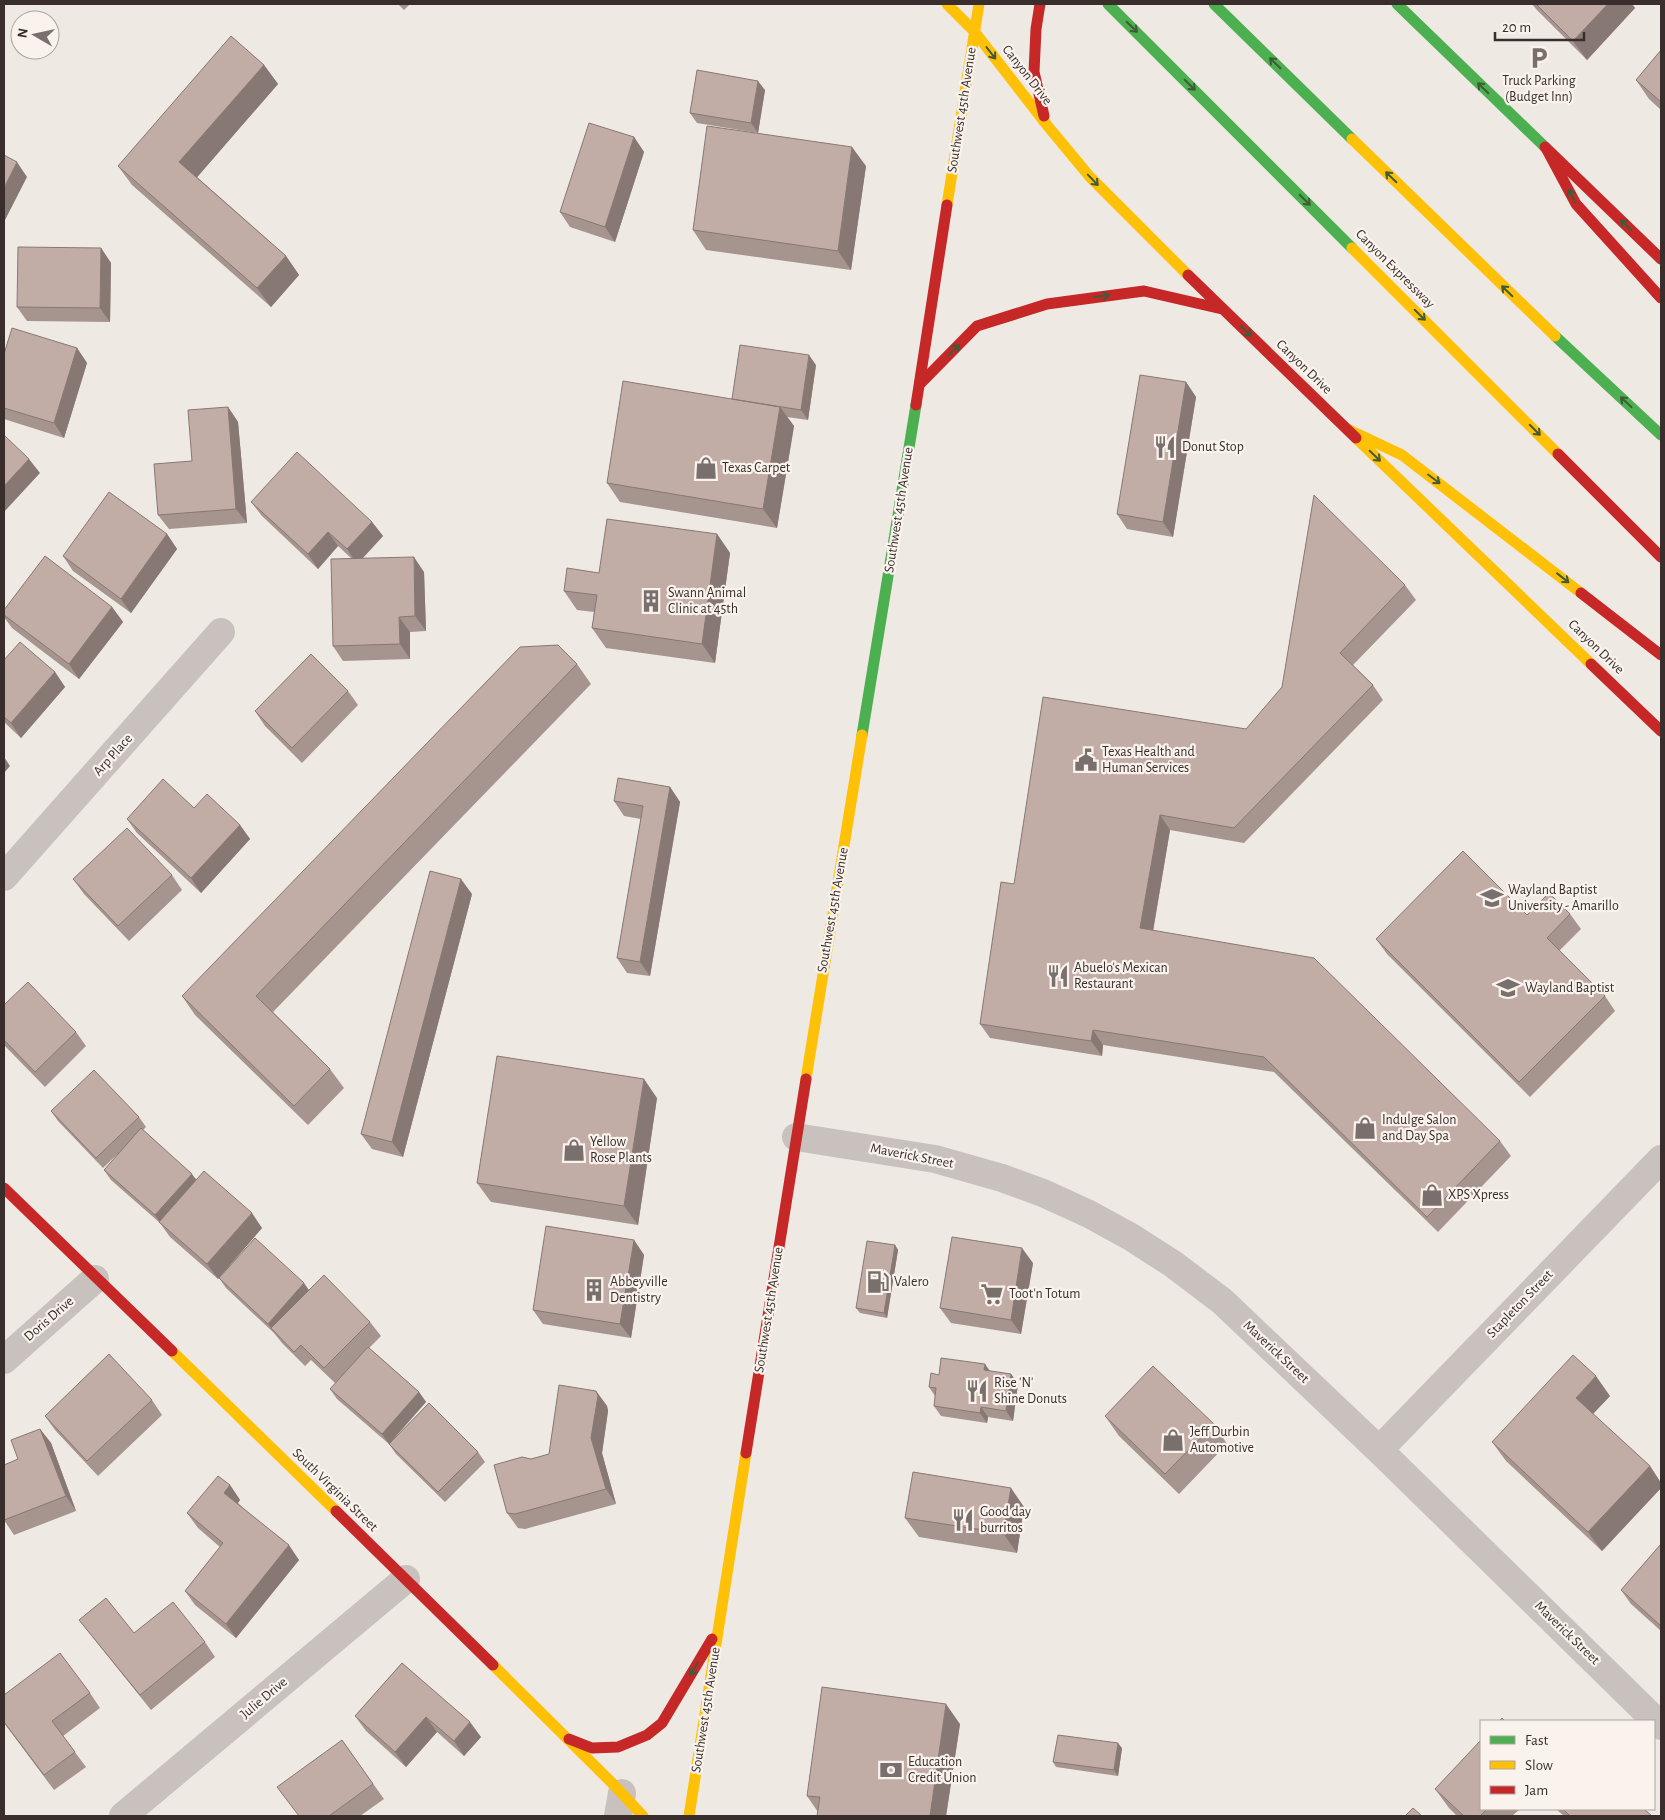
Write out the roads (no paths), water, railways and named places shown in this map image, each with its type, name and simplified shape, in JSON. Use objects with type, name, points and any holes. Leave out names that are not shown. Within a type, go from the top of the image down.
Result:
[{"type":"main road","name":"Canyon Drive","points":[[947,4],[974,31],[1090,177],[1222,309],[1661,731]]},
{"type":"main road","name":"Southwest 45th Avenue","points":[[689,1816],[796,1137],[919,385],[979,4]]},
{"type":"main road","points":[[1040,4],[1036,29],[1034,72],[1046,124]]},
{"type":"main road","name":"Canyon Expressway","points":[[1108,4],[1661,557]]},
{"type":"main road","points":[[1214,4],[1510,294],[1661,435]]},
{"type":"main road","points":[[1397,4],[1661,259]]},
{"type":"main road","points":[[1546,148],[1576,204],[1661,298]]},
{"type":"main road","points":[[919,385],[977,326],[1047,304],[1144,291],[1222,309]]},
{"type":"main road","points":[[1347,429],[1402,455],[1661,654]]},
{"type":"main road","name":"South Virginia Street","points":[[4,1188],[95,1279],[406,1579],[568,1739],[620,1805],[643,1816]]},
{"type":"main road","points":[[568,1739],[592,1748],[618,1747],[647,1735],[662,1723],[719,1627]]},
{"type":"street","name":"Arp Place","points":[[4,877],[221,632]]},
{"type":"street","name":"Maverick Street","points":[[796,1137],[911,1155],[963,1166],[1043,1193],[1090,1214],[1173,1264],[1222,1301],[1379,1450],[1655,1720]]},
{"type":"street","name":"Stapleton Street","points":[[1379,1450],[1661,1158]]},
{"type":"street","name":"Doris Drive","points":[[4,1360],[95,1279]]},
{"type":"street","name":"Julie Drive","points":[[123,1816],[406,1579]]},
{"type":"place","name":"Truck Parking (Budget Inn)","points":[[1539,58]]},
{"type":"place","name":"Donut Stop","points":[[1165,447]]},
{"type":"place","name":"Texas Carpet","points":[[706,468]]},
{"type":"place","name":"Swann Animal Clinic at 45th","points":[[651,601]]},
{"type":"place","name":"Texas Health and Human Services","points":[[1086,760]]},
{"type":"place","name":"Wayland Baptist University - Amarillo","points":[[1492,898]]},
{"type":"place","name":"Abuelo's Mexican Restaurant","points":[[1058,976]]},
{"type":"place","name":"Wayland Baptist","points":[[1508,988]]},
{"type":"place","name":"Indulge Salon and Day Spa","points":[[1365,1128]]},
{"type":"place","name":"Yellow Rose Plants","points":[[574,1150]]},
{"type":"place","name":"XPS Xpress","points":[[1432,1195]]},
{"type":"place","name":"Valero","points":[[878,1282]]},
{"type":"place","name":"Abbeyville Dentistry","points":[[594,1290]]},
{"type":"place","name":"Toot'n Totum","points":[[992,1294]]},
{"type":"place","name":"Rise 'N' Shine Donuts","points":[[977,1391]]},
{"type":"place","name":"Jeff Durbin Automotive","points":[[1173,1440]]},
{"type":"place","name":"Good day burritos","points":[[963,1520]]},
{"type":"place","name":"Education Credit Union","points":[[891,1770]]}]
